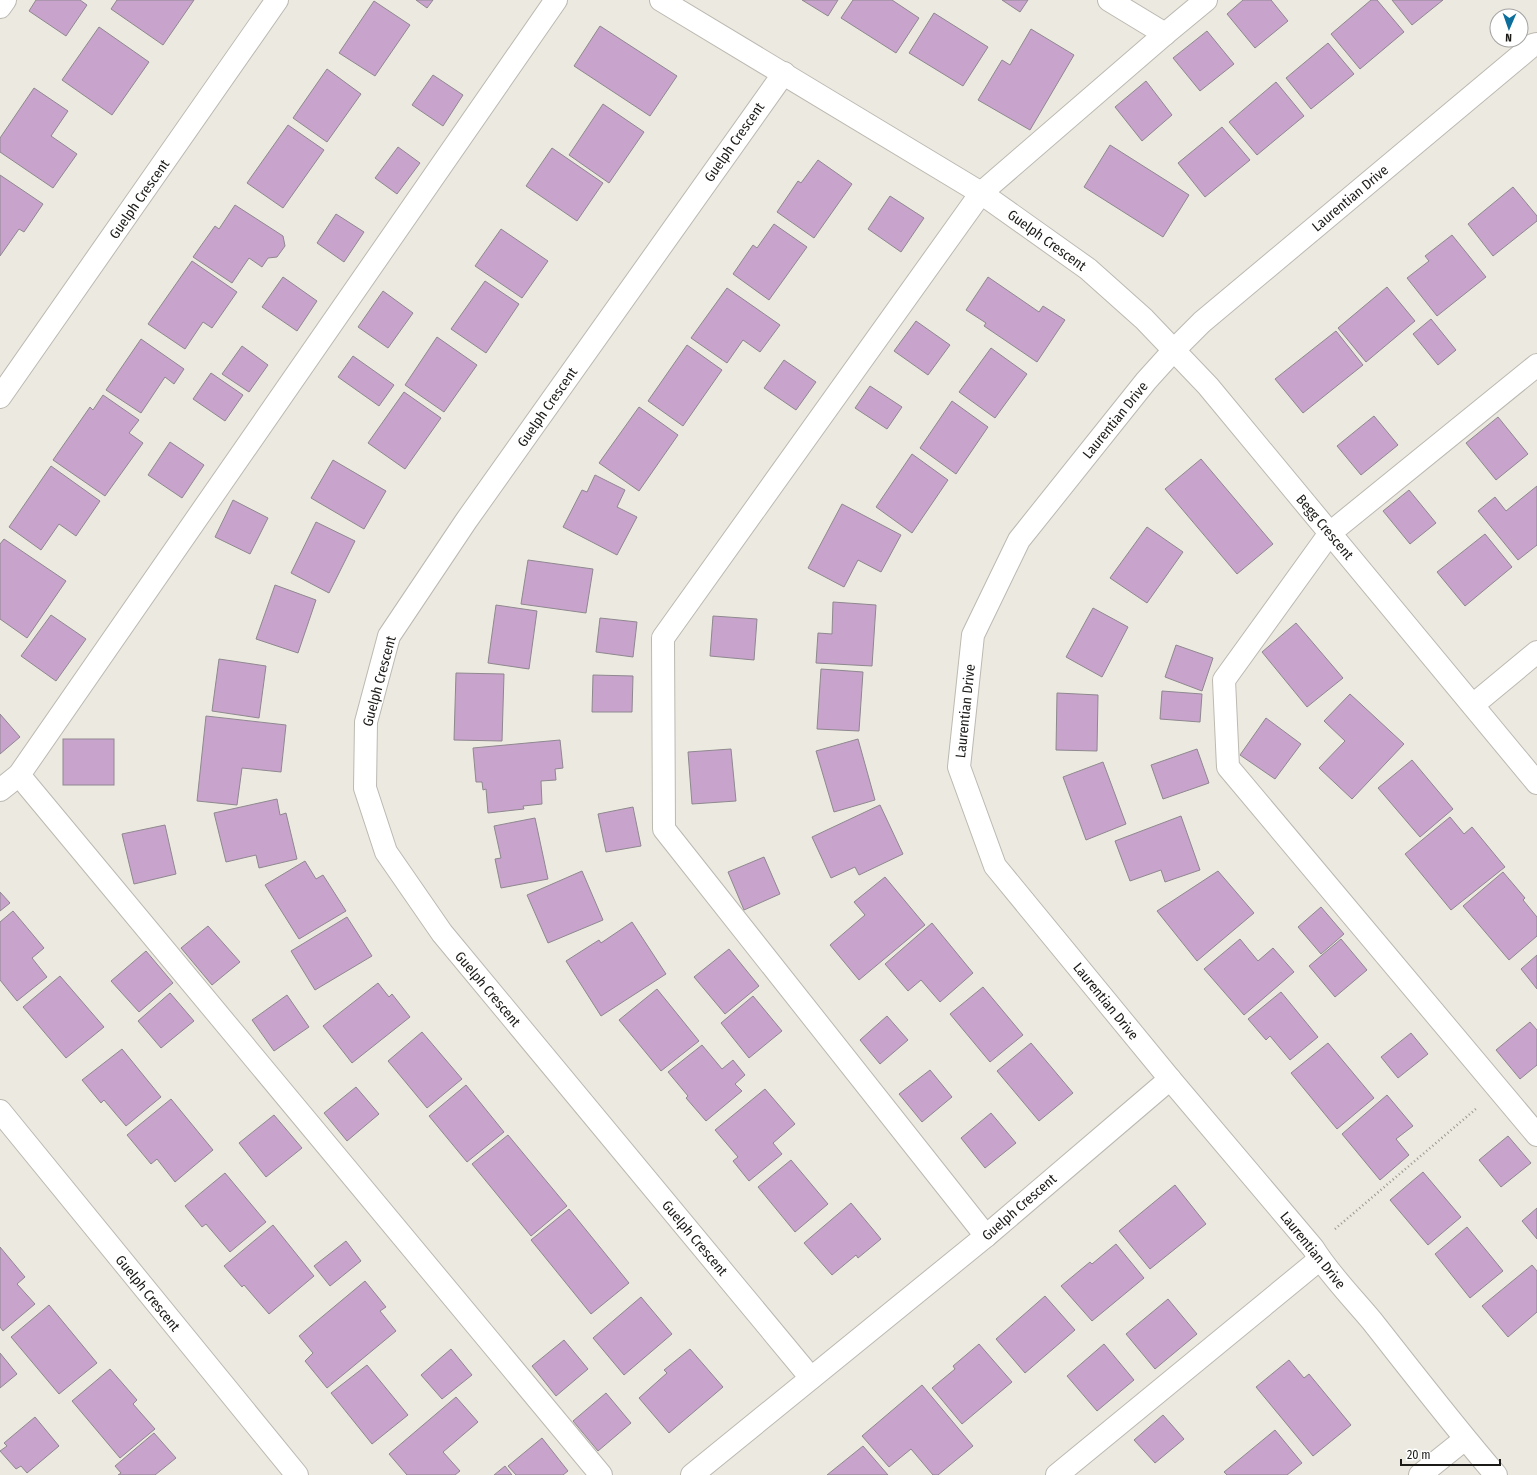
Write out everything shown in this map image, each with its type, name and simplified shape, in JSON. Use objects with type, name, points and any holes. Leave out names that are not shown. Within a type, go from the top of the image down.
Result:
[{"type":"street","points":[[0,7],[5,0]]},
{"type":"street","name":"Guelph Crescent","points":[[0,397],[277,0]]},
{"type":"street","points":[[0,790],[19,775],[556,0]]},
{"type":"street","name":"Guelph Crescent","points":[[661,0],[784,72],[981,193],[1088,269],[1144,319],[1174,350]]},
{"type":"street","points":[[1109,0],[1165,34]]},
{"type":"street","points":[[986,1236],[664,829],[663,638],[981,193],[1206,0]]},
{"type":"street","name":"Laurentian Drive","points":[[1496,1475],[1465,1439],[1359,1305],[1320,1259],[1313,1248],[1170,1079],[995,866],[959,767],[973,635],[1019,540],[1146,381],[1202,322],[1533,45],[1537,44]]},
{"type":"street","name":"Guelph Crescent","points":[[784,72],[471,514],[389,636],[366,722],[365,788],[386,852],[442,933],[811,1378]]},
{"type":"street","name":"Begg Crescent","points":[[1174,350],[1208,386],[1537,783]]},
{"type":"street","points":[[1537,365],[1330,533],[1224,680],[1228,767],[1537,1135]]},
{"type":"street","points":[[1473,706],[1537,652]]},
{"type":"street","points":[[19,775],[601,1475]]},
{"type":"street","name":"Guelph Crescent","points":[[692,1475],[986,1236],[1170,1079]]},
{"type":"street","name":"Guelph Crescent","points":[[0,1112],[297,1475]]},
{"type":"street","points":[[1057,1475],[1320,1259]]},
{"type":"street","points":[[1420,1475],[1465,1439]]},
{"type":"path","points":[[1339,1226],[1498,1090]]},
{"type":"building","points":[[36,0],[80,0],[87,5],[66,36],[29,11]]},
{"type":"building","points":[[117,0],[194,0],[163,45],[111,9]]},
{"type":"building","points":[[416,0],[433,0],[427,8]]},
{"type":"building","points":[[802,0],[838,0],[828,16]]},
{"type":"building","points":[[853,0],[892,0],[919,18],[896,53],[841,18]]},
{"type":"building","points":[[1002,0],[1028,0],[1020,12]]},
{"type":"building","points":[[1243,0],[1271,0],[1288,21],[1255,48],[1227,14]]},
{"type":"building","points":[[1371,0],[1377,0],[1404,32],[1360,69],[1331,34]]},
{"type":"building","points":[[1392,0],[1443,0],[1412,25]]},
{"type":"building","points":[[374,1],[410,25],[375,76],[339,53]]},
{"type":"building","points":[[934,13],[988,47],[963,86],[909,53]]},
{"type":"building","points":[[600,26],[677,76],[650,116],[574,66]]},
{"type":"building","points":[[99,27],[149,62],[112,115],[62,80]]},
{"type":"building","points":[[1031,29],[1074,55],[1030,130],[978,100],[1002,60],[1010,65]]},
{"type":"building","points":[[1207,31],[1234,64],[1200,91],[1173,58]]},
{"type":"building","points":[[1328,43],[1354,74],[1311,109],[1286,78]]},
{"type":"building","points":[[327,69],[361,94],[327,142],[293,118]]},
{"type":"building","points":[[433,75],[463,95],[443,126],[412,105]]},
{"type":"building","points":[[1146,81],[1172,115],[1142,141],[1115,107]]},
{"type":"building","points":[[1276,82],[1304,116],[1257,155],[1229,122]]},
{"type":"building","points":[[34,88],[68,111],[51,136],[77,154],[53,188],[0,152],[0,138]]},
{"type":"building","points":[[603,104],[644,132],[609,183],[569,155]]},
{"type":"building","points":[[288,125],[324,150],[283,208],[247,183]]},
{"type":"building","points":[[1222,127],[1250,160],[1205,197],[1178,163]]},
{"type":"building","points":[[1110,145],[1189,195],[1163,237],[1084,187]]},
{"type":"building","points":[[398,147],[420,163],[397,194],[375,178]]},
{"type":"building","points":[[552,148],[603,183],[577,221],[526,186]]},
{"type":"building","points":[[818,160],[852,184],[814,238],[777,212],[798,181],[801,183]]},
{"type":"building","points":[[0,175],[43,204],[24,232],[19,229],[0,256]]},
{"type":"building","points":[[1513,187],[1537,216],[1537,221],[1493,256],[1468,224]]},
{"type":"building","points":[[890,196],[924,218],[901,252],[868,229]]},
{"type":"building","points":[[235,205],[283,236],[285,246],[277,257],[268,258],[262,267],[249,258],[232,283],[193,257],[215,226],[219,229]]},
{"type":"building","points":[[336,214],[364,232],[344,262],[317,243]]},
{"type":"building","points":[[774,224],[807,247],[769,300],[733,274],[753,245],[757,248]]},
{"type":"building","points":[[501,229],[548,261],[522,298],[475,266]]},
{"type":"building","points":[[1452,235],[1486,277],[1437,316],[1407,278],[1429,261],[1425,256]]},
{"type":"building","points":[[192,261],[237,292],[212,328],[203,322],[185,349],[148,324]]},
{"type":"building","points":[[283,277],[317,301],[297,331],[262,307]]},
{"type":"building","points":[[988,277],[1039,312],[1043,306],[1065,320],[1037,362],[984,326],[986,323],[966,310]]},
{"type":"building","points":[[485,281],[519,304],[486,353],[451,329]]},
{"type":"building","points":[[1387,287],[1415,321],[1366,362],[1338,328]]},
{"type":"building","points":[[727,288],[780,325],[760,352],[743,340],[727,363],[691,338]]},
{"type":"building","points":[[383,291],[413,313],[388,348],[358,327]]},
{"type":"building","points":[[1431,319],[1456,350],[1438,365],[1413,334]]},
{"type":"building","points":[[916,321],[950,345],[928,375],[894,351]]},
{"type":"building","points":[[1336,331],[1363,365],[1303,413],[1275,379]]},
{"type":"building","points":[[437,337],[477,365],[444,412],[405,385]]},
{"type":"building","points":[[141,339],[184,369],[174,384],[165,377],[141,413],[106,390]]},
{"type":"building","points":[[687,345],[722,370],[683,426],[648,401]]},
{"type":"building","points":[[242,346],[268,365],[249,392],[222,374]]},
{"type":"building","points":[[991,348],[1027,374],[995,418],[959,392]]},
{"type":"building","points":[[353,356],[394,385],[379,406],[338,377]]},
{"type":"building","points":[[784,360],[816,382],[796,410],[764,388]]},
{"type":"building","points":[[211,373],[243,395],[225,421],[193,399]]},
{"type":"building","points":[[870,386],[902,407],[887,429],[855,408]]},
{"type":"building","points":[[404,392],[441,418],[405,469],[368,443]]},
{"type":"building","points":[[103,395],[139,420],[129,433],[143,443],[105,496],[53,460],[90,407],[93,410]]},
{"type":"building","points":[[952,401],[988,427],[956,474],[920,448]]},
{"type":"building","points":[[639,407],[678,435],[639,491],[599,463]]},
{"type":"building","points":[[1374,416],[1398,445],[1361,475],[1337,446]]},
{"type":"building","points":[[1498,417],[1528,454],[1496,480],[1466,443]]},
{"type":"building","points":[[170,442],[204,465],[182,498],[148,475]]},
{"type":"building","points":[[912,454],[948,480],[912,533],[876,507]]},
{"type":"building","points":[[1201,459],[1273,544],[1237,574],[1165,489]]},
{"type":"building","points":[[333,460],[386,491],[364,529],[311,498]]},
{"type":"building","points":[[51,466],[100,501],[76,536],[59,524],[41,550],[9,527]]},
{"type":"building","points":[[595,475],[625,490],[617,507],[637,517],[617,555],[563,527],[582,490],[587,492]]},
{"type":"building","points":[[1537,486],[1537,545],[1518,560],[1478,511],[1495,497],[1506,511]]},
{"type":"building","points":[[1409,490],[1436,523],[1410,544],[1383,511]]},
{"type":"building","points":[[233,500],[268,518],[250,554],[215,537]]},
{"type":"building","points":[[842,504],[901,535],[881,572],[858,560],[844,587],[808,568]]},
{"type":"building","points":[[316,522],[355,541],[329,593],[291,573]]},
{"type":"building","points":[[1147,527],[1183,552],[1147,603],[1110,578]]},
{"type":"building","points":[[1485,534],[1512,567],[1465,606],[1437,572]]},
{"type":"building","points":[[4,539],[66,581],[27,638],[0,619],[0,544]]},
{"type":"building","points":[[528,560],[593,569],[586,613],[521,604]]},
{"type":"building","points":[[275,585],[316,600],[298,653],[256,639]]},
{"type":"building","points":[[833,602],[876,605],[872,666],[816,663],[818,633],[832,634]]},
{"type":"building","points":[[496,605],[537,611],[529,669],[488,663]]},
{"type":"building","points":[[1093,608],[1128,627],[1102,677],[1066,657]]},
{"type":"building","points":[[51,615],[86,639],[56,681],[21,656]]},
{"type":"building","points":[[713,616],[757,619],[754,660],[710,656]]},
{"type":"building","points":[[600,618],[637,622],[633,657],[596,652]]},
{"type":"building","points":[[1296,623],[1343,678],[1307,707],[1262,652]]},
{"type":"building","points":[[1176,645],[1213,658],[1202,691],[1165,677]]},
{"type":"building","points":[[219,659],[266,666],[259,718],[212,711]]},
{"type":"building","points":[[821,669],[863,672],[859,731],[817,729]]},
{"type":"building","points":[[456,673],[504,674],[502,741],[454,740]]},
{"type":"building","points":[[593,675],[633,676],[632,712],[592,712]]},
{"type":"building","points":[[1162,691],[1202,694],[1200,722],[1160,719]]},
{"type":"building","points":[[1057,693],[1098,695],[1097,751],[1056,750]]},
{"type":"building","points":[[1350,694],[1404,744],[1352,799],[1319,768],[1345,741],[1324,721]]},
{"type":"building","points":[[0,714],[20,737],[0,754]]},
{"type":"building","points":[[206,716],[286,725],[281,772],[242,768],[237,805],[197,801]]},
{"type":"building","points":[[1266,718],[1301,744],[1275,779],[1240,755]]},
{"type":"building","points":[[63,739],[114,739],[114,785],[63,785]]},
{"type":"building","points":[[858,739],[875,800],[834,812],[816,751]]},
{"type":"building","points":[[560,740],[563,768],[555,769],[556,780],[541,781],[542,804],[523,806],[524,809],[488,813],[486,789],[483,790],[482,782],[476,782],[473,748]]},
{"type":"building","points":[[731,749],[736,801],[692,804],[688,752]]},
{"type":"building","points":[[1197,749],[1209,783],[1163,799],[1151,765]]},
{"type":"building","points":[[1412,760],[1453,809],[1420,837],[1378,788]]},
{"type":"building","points":[[1103,762],[1126,824],[1086,840],[1063,777]]},
{"type":"building","points":[[277,799],[280,815],[286,813],[297,859],[259,868],[256,855],[226,862],[214,813]]},
{"type":"building","points":[[880,805],[903,854],[859,875],[855,867],[831,878],[812,837]]},
{"type":"building","points":[[633,807],[641,846],[606,852],[598,814]]},
{"type":"building","points":[[1181,816],[1200,870],[1165,882],[1161,870],[1130,881],[1115,841]]},
{"type":"building","points":[[1450,817],[1464,834],[1472,827],[1505,867],[1451,910],[1405,854]]},
{"type":"building","points":[[535,818],[548,879],[501,888],[495,859],[501,858],[494,826]]},
{"type":"building","points":[[165,825],[176,874],[134,884],[122,834]]},
{"type":"building","points":[[764,857],[780,894],[744,910],[728,872]]},
{"type":"building","points":[[305,861],[316,879],[323,875],[346,911],[299,939],[265,885]]},
{"type":"building","points":[[582,871],[603,920],[548,943],[527,895]]},
{"type":"building","points":[[1218,871],[1254,913],[1197,961],[1157,911]]},
{"type":"building","points":[[1503,872],[1525,898],[1523,900],[1537,917],[1537,936],[1509,960],[1463,906]]},
{"type":"building","points":[[885,877],[925,925],[859,980],[830,945],[865,915],[854,902]]},
{"type":"building","points":[[0,892],[10,903],[0,911]]},
{"type":"building","points":[[1321,907],[1344,934],[1321,954],[1298,927]]},
{"type":"building","points":[[13,911],[44,948],[32,958],[47,977],[17,1001],[0,980],[0,922]]},
{"type":"building","points":[[347,917],[372,956],[315,990],[291,951]]},
{"type":"building","points":[[632,922],[666,974],[601,1016],[566,961],[599,940],[601,943]]},
{"type":"building","points":[[932,923],[973,973],[940,1002],[921,980],[908,991],[885,964]]},
{"type":"building","points":[[208,926],[240,962],[212,985],[181,948]]},
{"type":"building","points":[[1240,939],[1258,961],[1273,948],[1294,972],[1244,1015],[1204,969]]},
{"type":"building","points":[[1341,939],[1367,970],[1335,997],[1309,966]]},
{"type":"building","points":[[729,949],[759,986],[725,1014],[694,977]]},
{"type":"building","points":[[146,951],[173,983],[139,1012],[111,981]]},
{"type":"building","points":[[1537,955],[1537,989],[1521,969]]},
{"type":"building","points":[[60,976],[104,1027],[66,1058],[23,1007]]},
{"type":"building","points":[[378,983],[389,997],[392,994],[410,1017],[352,1063],[323,1026]]},
{"type":"building","points":[[983,987],[1023,1035],[990,1062],[950,1014]]},
{"type":"building","points":[[657,989],[699,1041],[661,1071],[619,1020]]},
{"type":"building","points":[[1281,992],[1318,1037],[1290,1060],[1270,1036],[1266,1040],[1248,1019]]},
{"type":"building","points":[[170,993],[194,1021],[161,1048],[138,1021]]},
{"type":"building","points":[[287,995],[309,1027],[274,1051],[252,1020]]},
{"type":"building","points":[[753,996],[782,1031],[749,1058],[721,1023]]},
{"type":"building","points":[[887,1016],[908,1040],[880,1064],[860,1040]]},
{"type":"building","points":[[1530,1022],[1537,1030],[1537,1065],[1520,1079],[1496,1050]]},
{"type":"building","points":[[422,1032],[462,1079],[427,1108],[388,1061]]},
{"type":"building","points":[[1411,1033],[1428,1054],[1398,1078],[1381,1057]]},
{"type":"building","points":[[1031,1043],[1073,1093],[1039,1121],[997,1071]]},
{"type":"building","points":[[1328,1043],[1374,1098],[1337,1129],[1291,1073]]},
{"type":"building","points":[[702,1045],[722,1069],[733,1060],[745,1075],[735,1084],[742,1091],[706,1121],[686,1098],[688,1096],[668,1072]]},
{"type":"building","points":[[122,1049],[161,1097],[126,1126],[104,1100],[101,1103],[82,1080]]},
{"type":"building","points":[[930,1070],[952,1097],[922,1122],[899,1094]]},
{"type":"building","points":[[466,1085],[504,1132],[467,1162],[429,1116]]},
{"type":"building","points":[[356,1087],[379,1114],[347,1141],[324,1113]]},
{"type":"building","points":[[765,1089],[795,1124],[773,1143],[782,1154],[749,1181],[733,1161],[738,1157],[715,1130]]},
{"type":"building","points":[[1387,1095],[1413,1126],[1396,1139],[1409,1155],[1380,1180],[1342,1134]]},
{"type":"building","points":[[171,1099],[213,1150],[175,1182],[157,1159],[151,1164],[127,1135]]},
{"type":"building","points":[[991,1113],[1016,1143],[985,1168],[961,1138]]},
{"type":"building","points":[[274,1115],[302,1148],[266,1177],[239,1143]]},
{"type":"building","points":[[508,1135],[567,1206],[531,1236],[472,1164]]},
{"type":"building","points":[[1508,1136],[1531,1163],[1501,1187],[1479,1160]]},
{"type":"building","points":[[791,1160],[828,1204],[795,1232],[758,1187]]},
{"type":"building","points":[[1423,1172],[1461,1217],[1428,1245],[1390,1200]]},
{"type":"building","points":[[225,1173],[266,1222],[230,1252],[206,1224],[202,1227],[185,1206]]},
{"type":"building","points":[[1175,1185],[1206,1224],[1150,1269],[1119,1231]]},
{"type":"building","points":[[851,1203],[881,1239],[858,1258],[856,1255],[832,1275],[804,1243]]},
{"type":"building","points":[[1537,1208],[1537,1239],[1522,1221]]},
{"type":"building","points":[[569,1209],[629,1283],[591,1314],[531,1240]]},
{"type":"building","points":[[273,1225],[314,1276],[269,1314],[244,1285],[242,1287],[224,1266]]},
{"type":"building","points":[[1467,1227],[1503,1271],[1470,1298],[1435,1254]]},
{"type":"building","points":[[346,1241],[361,1261],[330,1286],[314,1266]]},
{"type":"building","points":[[1116,1244],[1144,1278],[1092,1321],[1061,1286],[1090,1262],[1092,1264]]},
{"type":"building","points":[[0,1247],[25,1277],[17,1284],[35,1304],[3,1331],[0,1327]]},
{"type":"building","points":[[1532,1265],[1537,1271],[1537,1312],[1508,1337],[1482,1306]]},
{"type":"building","points":[[365,1281],[386,1307],[380,1311],[396,1331],[327,1388],[305,1361],[313,1353],[299,1336]]},
{"type":"building","points":[[1045,1296],[1075,1330],[1025,1373],[996,1339]]},
{"type":"building","points":[[641,1297],[672,1334],[624,1375],[593,1338]]},
{"type":"building","points":[[1168,1299],[1197,1334],[1155,1369],[1126,1334]]},
{"type":"building","points":[[49,1305],[97,1363],[59,1394],[11,1337]]},
{"type":"building","points":[[564,1340],[588,1369],[556,1396],[532,1366]]},
{"type":"building","points":[[979,1344],[1012,1382],[962,1424],[932,1388],[955,1369],[953,1366]]},
{"type":"building","points":[[1104,1344],[1134,1380],[1097,1411],[1067,1376]]},
{"type":"building","points":[[451,1349],[472,1375],[442,1399],[421,1375]]},
{"type":"building","points":[[690,1349],[723,1387],[669,1433],[639,1398],[667,1373],[664,1370]]},
{"type":"building","points":[[0,1353],[17,1374],[0,1388]]},
{"type":"building","points":[[1289,1360],[1304,1378],[1309,1374],[1351,1425],[1313,1456],[1256,1387]]},
{"type":"building","points":[[367,1365],[408,1415],[372,1444],[331,1393]]},
{"type":"building","points":[[110,1369],[137,1400],[133,1404],[155,1429],[120,1458],[72,1401]]},
{"type":"building","points":[[922,1385],[973,1446],[938,1475],[933,1475],[911,1449],[889,1467],[862,1436]]},
{"type":"building","points":[[606,1393],[631,1423],[598,1451],[573,1421]]},
{"type":"building","points":[[456,1397],[478,1422],[443,1452],[460,1471],[455,1475],[407,1475],[389,1454]]},
{"type":"building","points":[[1163,1415],[1184,1439],[1155,1463],[1134,1440]]},
{"type":"building","points":[[35,1417],[59,1446],[27,1473],[21,1466],[16,1469],[0,1451],[7,1446],[4,1443]]},
{"type":"building","points":[[1275,1430],[1302,1463],[1287,1475],[1227,1475],[1224,1472]]},
{"type":"building","points":[[154,1433],[176,1458],[155,1475],[118,1475],[121,1473],[115,1466]]},
{"type":"building","points":[[542,1438],[568,1471],[563,1475],[516,1475],[508,1466]]},
{"type":"building","points":[[863,1446],[888,1475],[827,1475]]},
{"type":"building","points":[[505,1466],[512,1475],[494,1475]]}]
